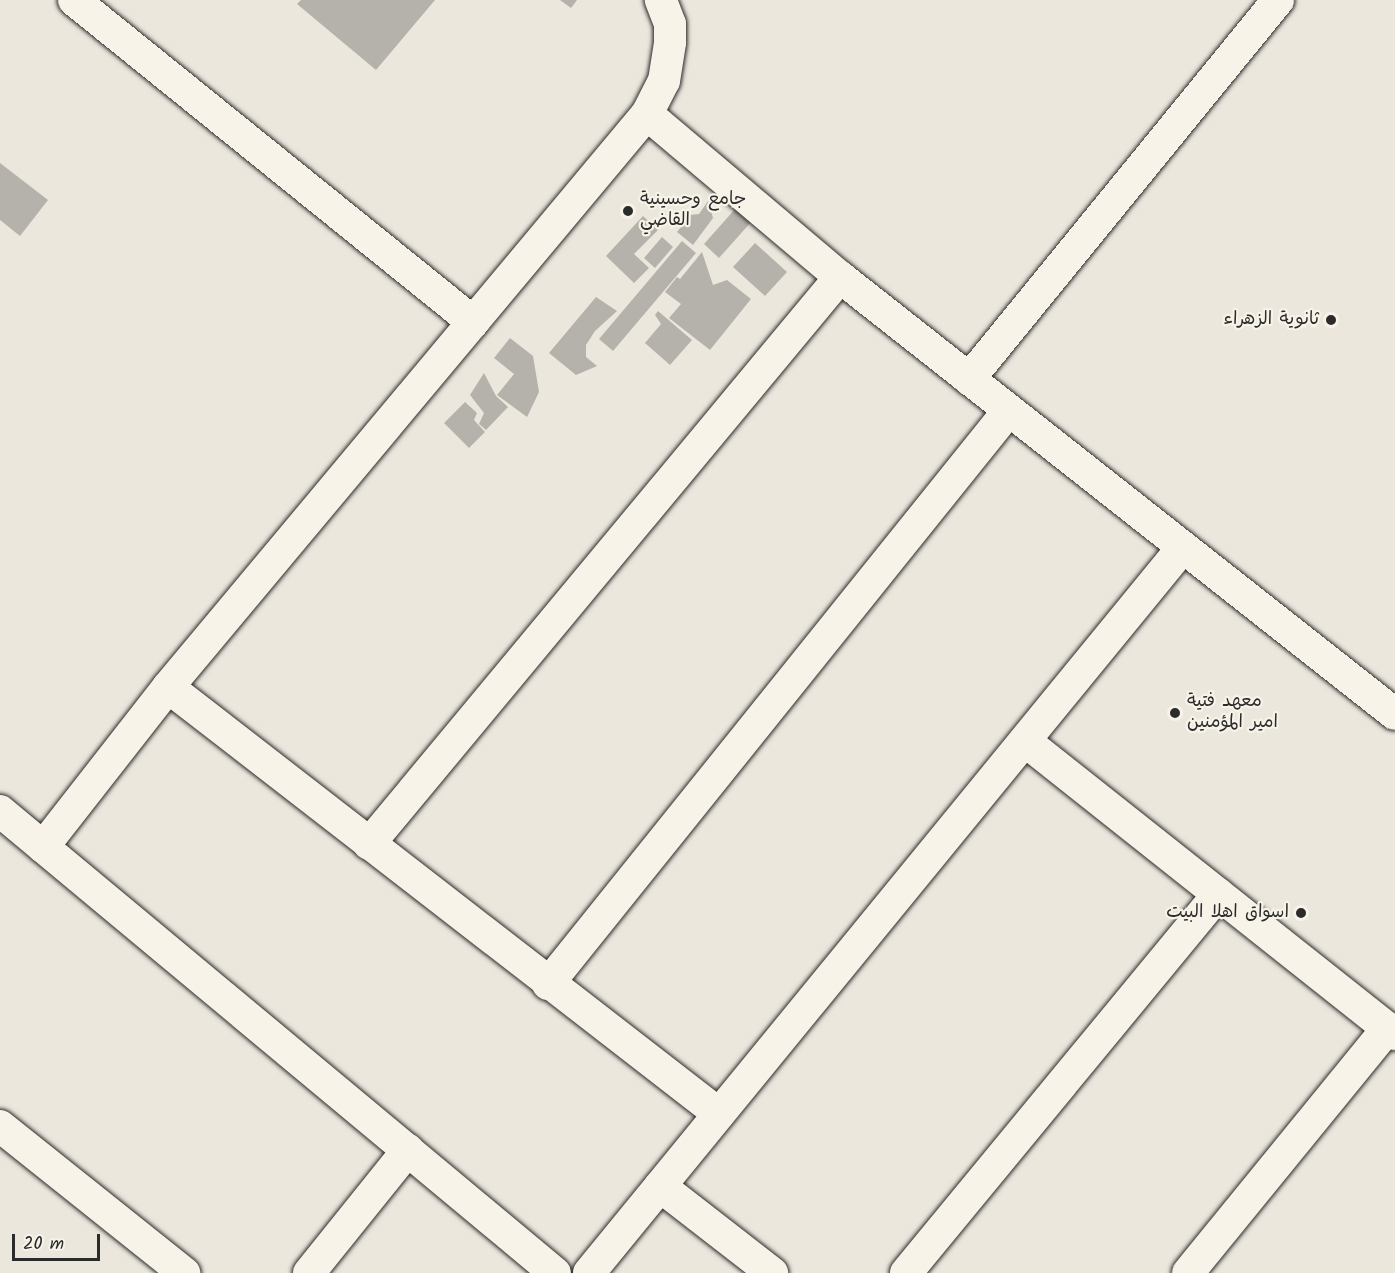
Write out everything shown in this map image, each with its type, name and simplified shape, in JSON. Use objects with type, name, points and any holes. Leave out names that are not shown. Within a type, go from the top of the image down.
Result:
[{"type":"street","points":[[74,0],[473,322]]},
{"type":"street","points":[[44,847],[168,687],[647,114],[664,81],[670,42],[670,24],[661,0]]},
{"type":"street","points":[[969,379],[1278,0]]},
{"type":"street","points":[[647,114],[840,277],[1395,714]]},
{"type":"street","points":[[369,844],[840,277]]},
{"type":"street","points":[[548,984],[1009,410]]},
{"type":"street","points":[[589,1273],[1183,547]]},
{"type":"street","points":[[168,687],[548,984],[719,1114]]},
{"type":"street","points":[[1025,741],[1391,1031],[1188,1273]]},
{"type":"street","points":[[0,811],[555,1273]]},
{"type":"street","points":[[906,1273],[1218,894]]},
{"type":"street","points":[[0,1126],[184,1273]]},
{"type":"street","points":[[309,1273],[408,1150]]},
{"type":"street","points":[[660,1186],[772,1273]]},
{"type":"building","points":[[301,0],[435,0],[376,70],[297,4]]},
{"type":"building","points":[[560,0],[577,0],[571,8]]},
{"type":"building","points":[[0,163],[48,200],[20,236],[0,220]]},
{"type":"building","points":[[708,201],[713,218],[693,245],[677,232],[690,215],[699,214]]},
{"type":"building","points":[[736,208],[752,221],[719,258],[704,244]]},
{"type":"building","points":[[643,216],[658,230],[634,254],[649,268],[634,283],[606,256]]},
{"type":"building","points":[[662,237],[673,247],[655,268],[644,258]]},
{"type":"building","points":[[682,241],[696,253],[613,351],[599,339]]},
{"type":"building","points":[[755,243],[787,272],[765,296],[733,267]]},
{"type":"building","points":[[702,252],[713,285],[727,280],[751,299],[710,350],[669,318],[681,304],[665,292],[677,277],[680,279]]},
{"type":"building","points":[[596,297],[617,311],[595,331],[586,345],[586,357],[597,366],[576,375],[549,353]]},
{"type":"building","points":[[658,311],[692,340],[670,365],[645,343],[661,324],[655,315]]},
{"type":"building","points":[[510,338],[533,356],[539,392],[527,417],[497,395],[514,374],[494,358]]},
{"type":"building","points":[[484,373],[496,396],[508,407],[486,430],[479,424],[484,413],[470,395]]},
{"type":"building","points":[[465,402],[477,413],[474,420],[485,432],[469,448],[444,423]]},
{"type":"place","name":"جامع وحسينية القاضي","points":[[628,211]]},
{"type":"place","name":"ثانوية الزهراء","points":[[1331,320]]},
{"type":"place","name":"معهد فتية امير المؤمنين","points":[[1175,713]]},
{"type":"place","name":"اسواق اهلا البيت","points":[[1301,913]]}]
